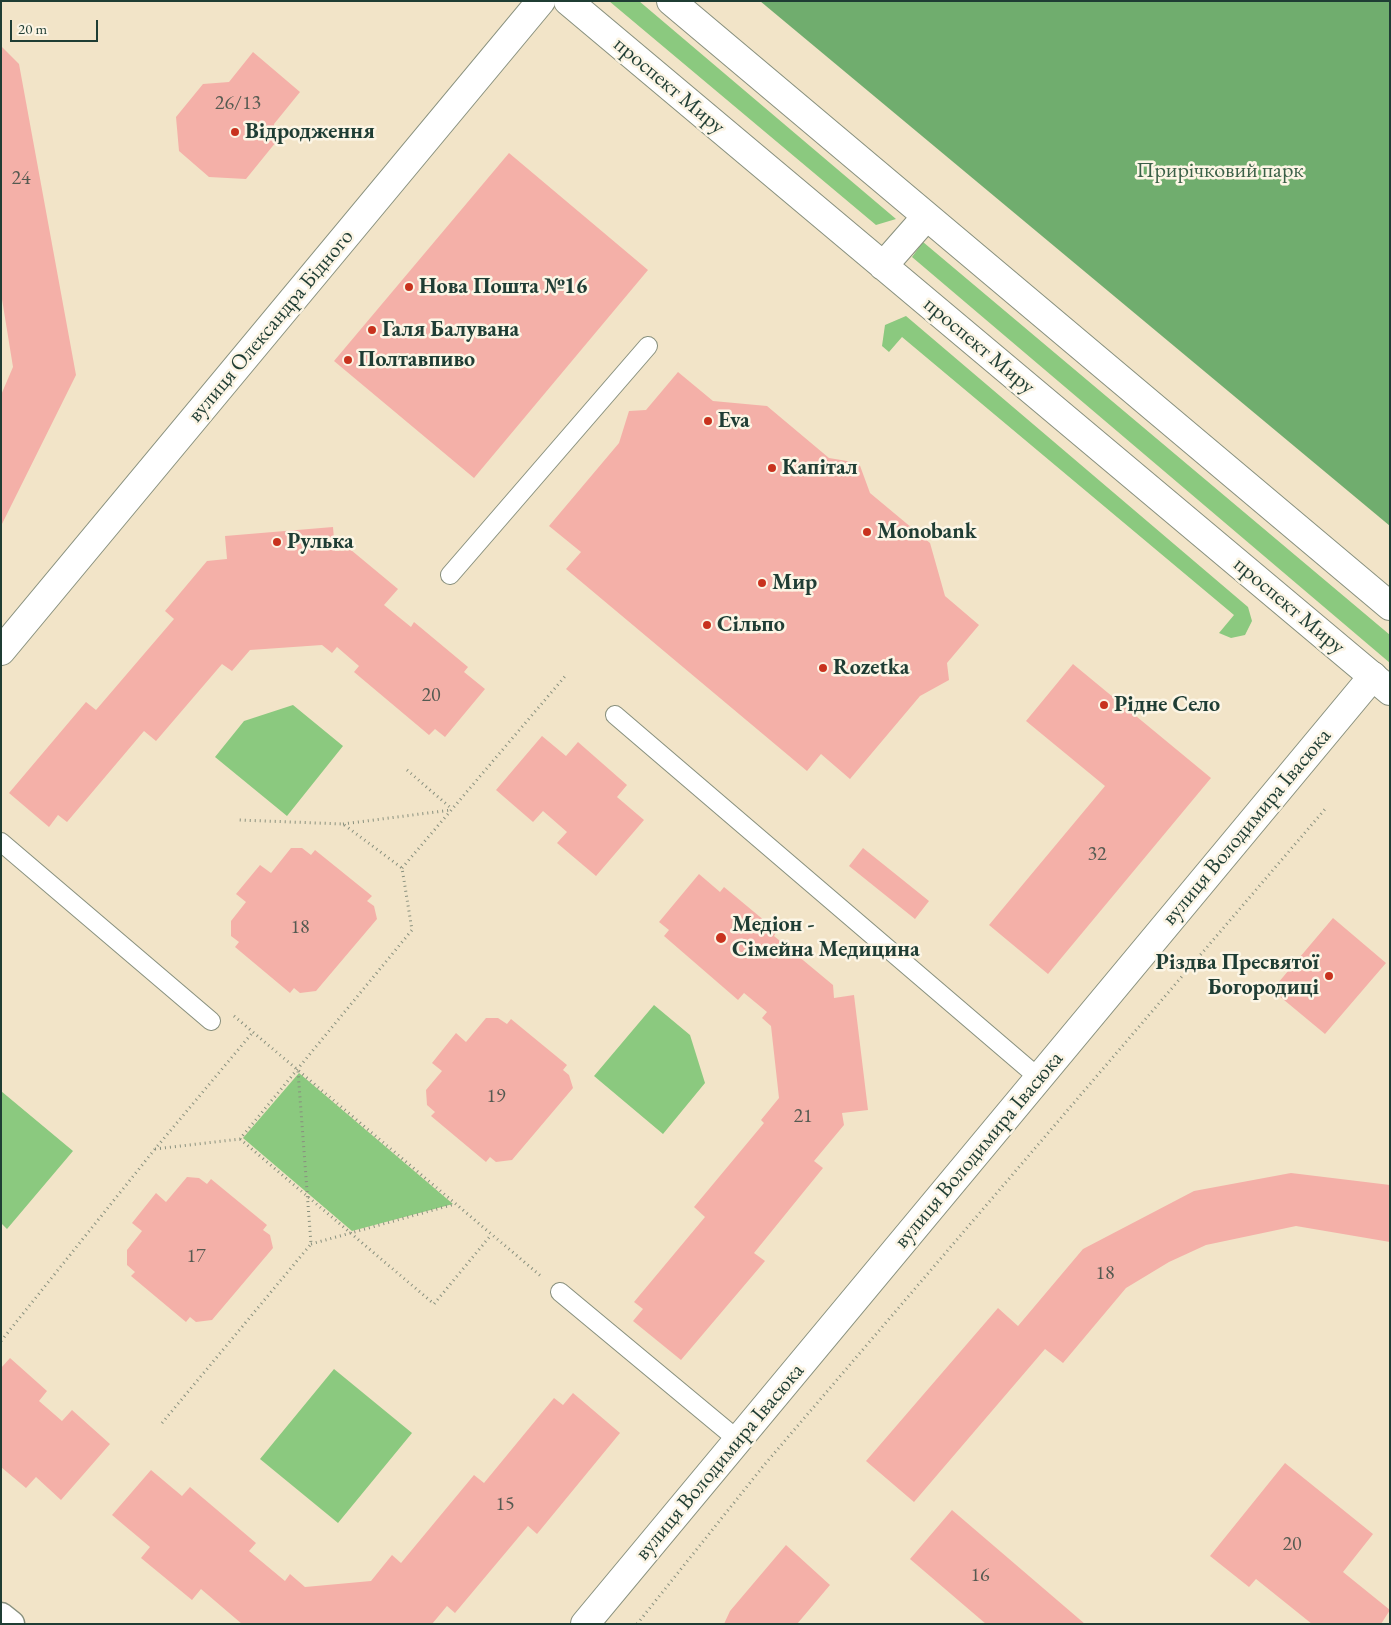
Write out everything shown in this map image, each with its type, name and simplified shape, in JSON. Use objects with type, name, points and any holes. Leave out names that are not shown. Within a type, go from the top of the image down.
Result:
[{"type":"street","name":"вулиця Олександра Бідного","points":[[1,651],[541,1]]},
{"type":"street","name":"проспект Миру","points":[[568,1],[1381,684]]},
{"type":"street","points":[[671,1],[1390,606]]},
{"type":"street","points":[[883,266],[926,217]]},
{"type":"street","name":"вулиця Володимира Івасюка","points":[[585,1624],[1039,1078],[1381,684]]},
{"type":"street","points":[[1,1616],[11,1624]]},
{"type":"lane","points":[[450,575],[648,346]]},
{"type":"lane","points":[[615,715],[1039,1078]]},
{"type":"lane","points":[[1,842],[212,1021]]},
{"type":"lane","points":[[560,1292],[738,1440]]},
{"type":"path","points":[[402,868],[567,674]]},
{"type":"path","points":[[407,770],[452,809]]},
{"type":"path","points":[[637,1624],[766,1464],[1326,808]]},
{"type":"path","points":[[239,820],[343,824],[452,809]]},
{"type":"path","points":[[155,1148],[240,1139],[412,930],[402,868],[343,824]]},
{"type":"path","points":[[231,1013],[560,1292]]},
{"type":"path","points":[[1,1340],[155,1148],[253,1032]]},
{"type":"path","points":[[298,1070],[311,1244]]},
{"type":"path","points":[[240,1139],[434,1304],[491,1235]]},
{"type":"path","points":[[162,1423],[311,1244],[456,1204]]},
{"type":"green space","points":[[609,1],[639,1],[896,219],[876,225]]},
{"type":"green space","name":"Прирічковий парк","points":[[760,1],[1390,1],[1390,526]]},
{"type":"green space","points":[[923,242],[1390,635],[1390,663],[912,257]]},
{"type":"green space","points":[[906,316],[1248,607],[1252,621],[1245,635],[1231,638],[1219,633],[1234,615],[902,337],[889,352],[882,346],[885,325]]},
{"type":"green space","points":[[293,705],[343,746],[287,816],[215,757],[244,721]]},
{"type":"green space","points":[[654,1005],[690,1035],[705,1083],[663,1134],[594,1076]]},
{"type":"green space","points":[[299,1073],[453,1204],[352,1231],[243,1138]]},
{"type":"green space","points":[[1,1091],[73,1151],[7,1229],[1,1223]]},
{"type":"green space","points":[[334,1369],[412,1433],[338,1523],[260,1459]]},
{"type":"building","points":[[1,46],[19,64],[76,375],[1,526],[1,395],[13,367],[1,293]]},
{"type":"building","points":[[253,52],[300,92],[274,124],[276,142],[246,179],[209,177],[179,151],[176,117],[203,84],[229,82]]},
{"type":"building","points":[[509,153],[648,270],[474,478],[334,361]]},
{"type":"building","name":"Мир","points":[[678,372],[713,401],[767,406],[829,458],[859,463],[870,493],[930,543],[945,596],[979,625],[947,663],[949,680],[920,696],[850,779],[821,754],[807,771],[566,569],[581,552],[549,526],[619,443],[629,411],[646,410]]},
{"type":"building","points":[[333,527],[335,551],[351,550],[398,589],[384,605],[411,627],[414,622],[468,667],[464,672],[485,689],[445,737],[435,729],[429,735],[354,672],[359,666],[337,647],[332,653],[322,645],[250,650],[232,671],[222,664],[156,741],[144,731],[67,822],[58,815],[49,827],[9,793],[86,702],[96,710],[174,619],[165,611],[207,561],[227,559],[225,536]]},
{"type":"building","points":[[1073,664],[1211,778],[1048,974],[989,925],[1105,786],[1026,721]]},
{"type":"building","points":[[542,736],[566,756],[578,742],[627,785],[617,797],[644,820],[596,876],[557,843],[567,832],[543,811],[533,822],[496,790]]},
{"type":"building","points":[[291,848],[302,848],[311,855],[315,850],[372,896],[367,901],[374,906],[377,919],[316,991],[300,993],[294,988],[290,993],[235,947],[239,942],[231,936],[231,921],[246,902],[236,894],[260,865],[271,873]]},
{"type":"building","points":[[863,848],[929,901],[915,919],[849,866]]},
{"type":"building","points":[[699,874],[720,892],[724,887],[777,931],[774,936],[833,985],[834,998],[854,995],[868,1110],[842,1113],[844,1125],[814,1161],[823,1168],[754,1253],[765,1261],[681,1360],[633,1321],[643,1309],[634,1302],[705,1217],[694,1207],[764,1123],[761,1120],[779,1098],[771,1026],[762,1018],[767,1012],[744,993],[738,1000],[664,936],[669,930],[659,922]]},
{"type":"building","name":"Різдва Пресвятої Богородиці","points":[[1333,918],[1386,963],[1325,1034],[1272,990]]},
{"type":"building","points":[[486,1018],[498,1018],[507,1024],[511,1019],[567,1065],[563,1070],[569,1075],[573,1088],[512,1160],[496,1162],[490,1157],[486,1162],[431,1116],[435,1112],[427,1105],[426,1090],[442,1071],[432,1063],[456,1033],[466,1042]]},
{"type":"building","points":[[1291,1173],[1390,1185],[1390,1242],[1296,1226],[1206,1245],[1169,1262],[1126,1288],[1063,1363],[1045,1349],[914,1502],[866,1461],[998,1308],[1018,1326],[1083,1249],[1194,1191]]},
{"type":"building","points":[[187,1177],[199,1178],[207,1184],[211,1179],[267,1225],[263,1230],[270,1235],[273,1248],[212,1320],[196,1322],[190,1317],[186,1322],[131,1276],[135,1272],[127,1265],[127,1250],[142,1231],[132,1223],[156,1193],[166,1202]]},
{"type":"building","points":[[10,1358],[47,1391],[39,1401],[62,1421],[72,1410],[110,1444],[61,1500],[36,1477],[26,1488],[1,1467],[1,1368]]},
{"type":"building","points":[[573,1393],[620,1433],[537,1534],[528,1526],[455,1613],[447,1606],[432,1624],[242,1624],[201,1589],[192,1600],[141,1558],[150,1547],[112,1515],[151,1470],[182,1496],[190,1487],[256,1543],[249,1551],[285,1581],[290,1574],[305,1587],[371,1581],[392,1555],[401,1563],[474,1475],[484,1483],[554,1398],[563,1405]]},
{"type":"building","points":[[1285,1463],[1373,1534],[1343,1572],[1390,1610],[1381,1624],[1312,1624],[1256,1579],[1249,1587],[1210,1556]]},
{"type":"building","points":[[952,1510],[1085,1624],[986,1624],[910,1559]]},
{"type":"building","points":[[786,1545],[830,1585],[797,1624],[724,1624],[730,1611]]},
{"type":"place","name":"Відродження","points":[[235,132]]},
{"type":"place","name":"Нова Пошта №16","points":[[409,287]]},
{"type":"place","name":"Галя Балувана","points":[[372,330]]},
{"type":"place","name":"Полтавпиво","points":[[348,360]]},
{"type":"place","name":"Eva","points":[[708,421]]},
{"type":"place","name":"Капітал","points":[[772,468]]},
{"type":"place","name":"Monobank","points":[[867,532]]},
{"type":"place","name":"Рулька","points":[[277,542]]},
{"type":"place","name":"Мир","points":[[762,583]]},
{"type":"place","name":"Сільпо","points":[[707,625]]},
{"type":"place","name":"Rozetka","points":[[823,668]]},
{"type":"place","name":"Рідне Село","points":[[1104,705]]},
{"type":"place","name":"Медіон - Сімейна Медицина","points":[[721,938]]},
{"type":"place","name":"Різдва Пресвятої Богородиці","points":[[1329,976]]}]
